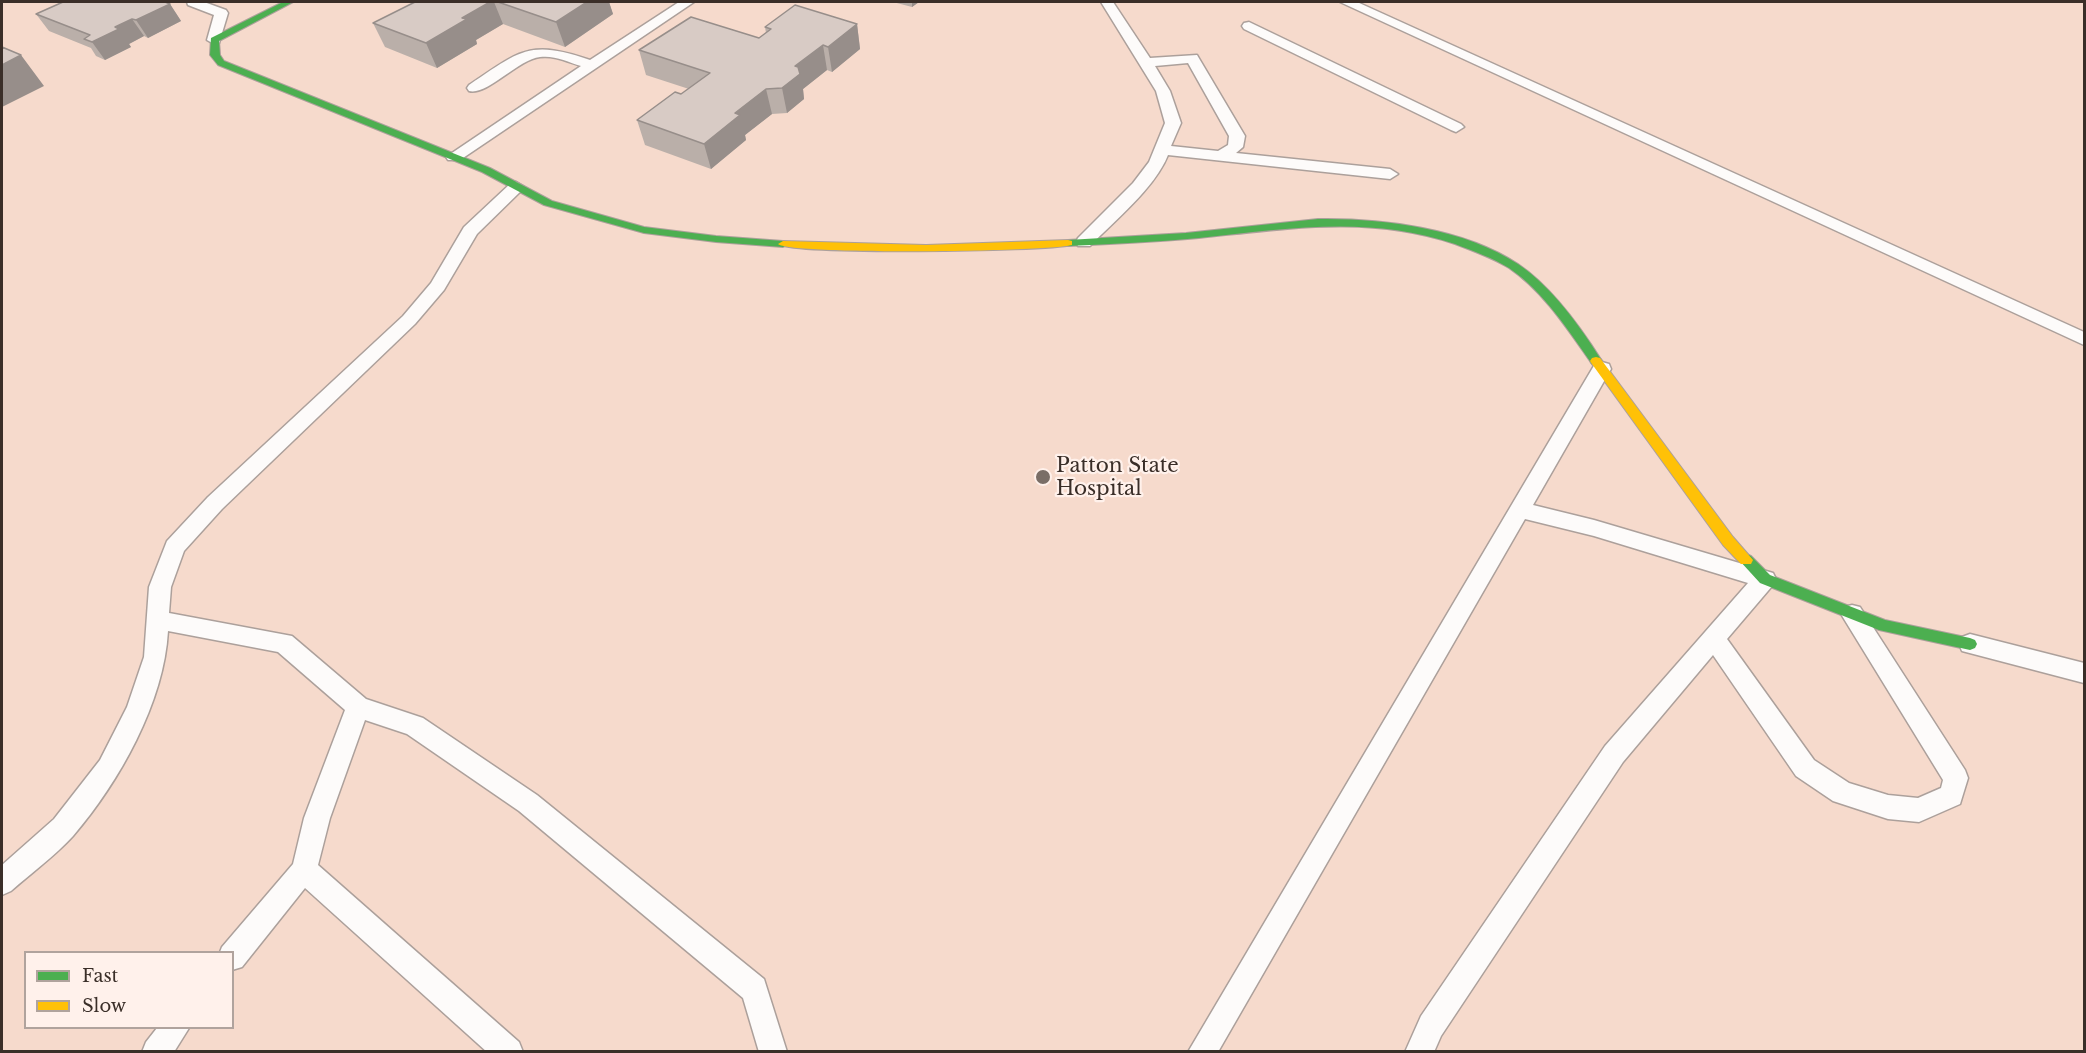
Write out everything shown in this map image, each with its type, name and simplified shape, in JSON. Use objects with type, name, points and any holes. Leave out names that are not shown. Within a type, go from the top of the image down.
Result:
[{"type":"street","points":[[289,2],[214,40],[215,55],[221,63],[230,69],[486,170],[548,203],[644,230],[716,239],[877,248],[1006,247],[1186,236],[1316,221],[1367,221],[1417,228],[1469,245],[1513,267],[1541,291],[1602,369],[1728,541],[1766,579],[1884,626],[1970,644]]},
{"type":"lane","points":[[193,2],[221,13],[214,40]]},
{"type":"lane","points":[[454,158],[687,2]]},
{"type":"lane","points":[[1084,242],[1139,186],[1157,163],[1173,123],[1163,91],[1107,2]]},
{"type":"lane","points":[[1347,2],[2085,339]]},
{"type":"lane","points":[[1249,26],[1456,127]]},
{"type":"lane","points":[[474,88],[521,59],[540,52],[550,52],[591,65]]},
{"type":"lane","points":[[1146,63],[1192,58],[1237,136],[1235,147],[1221,156]]},
{"type":"lane","points":[[1162,150],[1390,174]]},
{"type":"lane","points":[[2,882],[63,828],[109,768],[142,698],[155,657],[159,587],[175,548],[215,503],[409,320],[438,286],[470,231],[516,187]]},
{"type":"lane","points":[[1202,1052],[1602,369]]},
{"type":"lane","points":[[1419,1052],[1431,1026],[1614,754],[1713,637],[1766,579],[1520,510]]},
{"type":"lane","points":[[1713,637],[1806,768],[1842,793],[1888,807],[1919,810],[1951,796],[1956,778],[1852,614]]},
{"type":"lane","points":[[158,620],[284,643],[358,707],[415,726],[528,803],[754,989],[773,1052]]},
{"type":"lane","points":[[1970,644],[2085,673]]},
{"type":"lane","points":[[234,955],[304,870],[317,818],[358,707]]},
{"type":"lane","points":[[304,870],[510,1052]]},
{"type":"lane","points":[[156,1052],[174,1029]]},
{"type":"shaded area","name":"Patton State Hospital","points":[[2,2],[2084,2],[2084,1051],[2,1052]]},
{"type":"building","points":[[63,2],[165,2],[170,4],[115,27],[119,29],[92,42],[84,39],[90,35],[36,14]]},
{"type":"building","points":[[415,2],[490,2],[462,18],[467,19],[426,43],[373,23]]},
{"type":"building","points":[[498,2],[587,2],[556,22]]},
{"type":"building","points":[[795,5],[857,24],[828,47],[823,45],[795,66],[798,67],[800,74],[782,88],[766,89],[735,113],[740,115],[704,144],[637,120],[675,92],[681,94],[710,73],[639,50],[691,17],[759,38],[771,29],[765,27]]},
{"type":"building","points":[[2,47],[21,55],[2,65]]},
{"type":"traffic: fast","points":[[289,2],[214,40],[215,55],[221,63],[486,170],[548,203],[644,230],[783,244]]},
{"type":"traffic: fast","points":[[1068,243],[1186,236],[1318,222],[1382,224],[1415,229],[1474,247],[1513,266],[1547,297],[1596,361]]},
{"type":"traffic: fast","points":[[1746,560],[1765,579],[1884,626],[1970,644]]},
{"type":"traffic: slow","points":[[783,244],[926,248],[1068,243]]},
{"type":"traffic: slow","points":[[1596,361],[1728,541],[1746,560]]},
{"type":"place","name":"Patton State Hospital","points":[[1043,477]]}]
